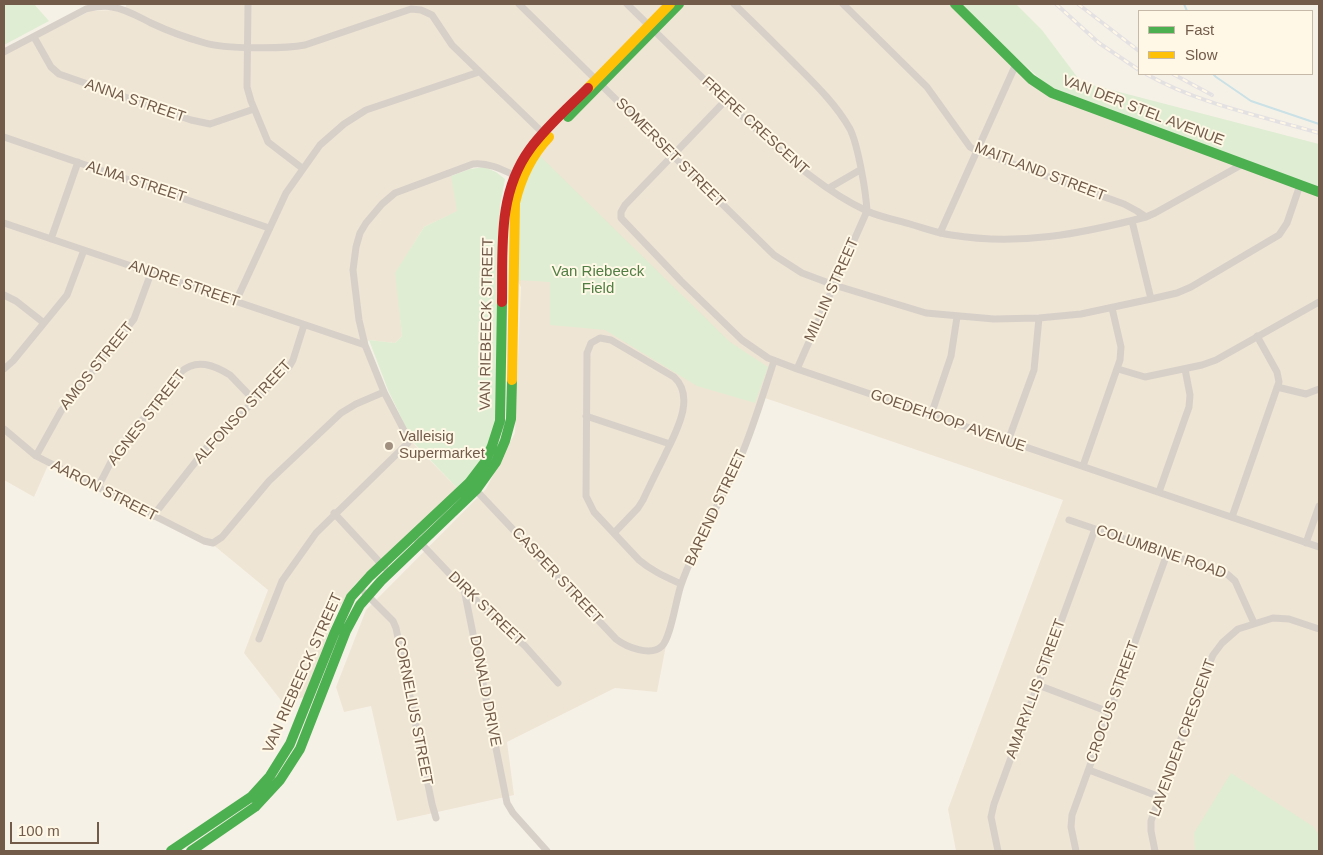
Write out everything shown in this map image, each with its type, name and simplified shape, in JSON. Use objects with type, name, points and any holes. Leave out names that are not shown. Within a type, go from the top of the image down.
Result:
[{"type":"street","points":[[248,4],[248,87],[254,109],[268,142],[302,168]]},
{"type":"street","name":"SOMERSET STREET","points":[[519,4],[774,255],[802,273],[834,285],[926,313],[957,317],[1039,318],[1112,308],[1177,293],[1191,287],[1280,235],[1287,224],[1300,185]]},
{"type":"street","name":"FRERE CRESCENT","points":[[627,4],[725,101],[788,159],[829,188],[867,211],[940,233],[979,238],[1042,238],[1079,233],[1132,221],[1146,217],[1172,204],[1243,164]]},
{"type":"street","name":"VAN RIEBEECK STREET","points":[[651,28],[670,4]]},
{"type":"street","name":"VAN RIEBEECK STREET","points":[[191,851],[246,815],[286,773],[300,749],[350,622],[367,596],[421,543],[473,487],[490,452],[500,420],[504,218],[507,194],[545,136],[651,28],[680,4]]},
{"type":"street","points":[[734,4],[818,86],[835,108],[852,136],[866,196],[867,211]]},
{"type":"street","name":"MAITLAND STREET","points":[[843,4],[927,87],[967,144],[977,151],[1124,204],[1138,210],[1146,217]]},
{"type":"street","name":"VAN DER STEL AVENUE","points":[[955,4],[1031,79],[1058,96],[1319,192]]},
{"type":"street","points":[[4,52],[86,9],[104,5],[122,9],[162,28],[205,43],[216,46],[247,47],[304,45],[411,9],[417,9],[432,15],[452,45],[545,136]]},
{"type":"street","name":"ANNA STREET","points":[[34,37],[51,67],[59,74],[190,120],[210,124],[254,109]]},
{"type":"street","points":[[940,233],[1016,64]]},
{"type":"street","points":[[236,301],[286,193],[320,145],[358,114],[479,72]]},
{"type":"street","points":[[673,156],[725,101]]},
{"type":"street","name":"ALMA STREET","points":[[4,137],[269,228]]},
{"type":"street","name":"GOEDEHOOP AVENUE","points":[[673,156],[625,205],[621,212],[621,220],[742,340],[774,361],[1319,547]]},
{"type":"street","points":[[51,239],[78,162]]},
{"type":"street","points":[[259,640],[282,581],[316,533],[334,513],[408,444],[408,438],[384,392],[365,345],[359,320],[353,265],[360,233],[373,214],[395,192],[473,164],[489,166],[518,177]]},
{"type":"street","points":[[829,188],[860,170]]},
{"type":"street","name":"MILLIN STREET","points":[[797,369],[867,211]]},
{"type":"street","points":[[1132,221],[1151,299]]},
{"type":"street","name":"ANDRE STREET","points":[[4,223],[365,345]]},
{"type":"street","points":[[4,369],[14,361],[67,295],[84,250]]},
{"type":"street","name":"AMOS STREET","points":[[36,456],[61,411],[134,319],[151,273]]},
{"type":"street","points":[[4,295],[16,301],[44,323]]},
{"type":"street","points":[[1118,369],[1146,377],[1210,363],[1319,302]]},
{"type":"street","points":[[1083,466],[1118,369],[1121,348],[1112,308]]},
{"type":"street","points":[[931,415],[951,356],[957,317]]},
{"type":"street","points":[[1008,441],[1034,370],[1039,318]]},
{"type":"street","name":"ALFONSO STREET","points":[[153,516],[208,446],[289,367],[304,325]]},
{"type":"street","points":[[1232,517],[1279,382],[1278,372],[1257,336]]},
{"type":"street","points":[[614,533],[640,504],[681,418],[683,398],[681,386],[674,377],[611,340],[598,338],[587,348],[586,496],[592,510],[614,533],[648,567],[681,584]]},
{"type":"street","name":"BAREND STREET","points":[[654,650],[660,648],[666,639],[681,584],[739,461],[774,361]]},
{"type":"street","name":"AGNES STREET","points":[[98,487],[120,448],[181,372],[189,366],[202,364],[221,370],[230,375],[254,400]]},
{"type":"street","points":[[1159,492],[1189,407],[1190,395],[1185,369]]},
{"type":"street","points":[[1277,387],[1306,394],[1319,388]]},
{"type":"street","name":"AARON STREET","points":[[4,430],[36,456],[153,516],[211,543],[218,542],[269,482],[341,413],[356,404],[384,392]]},
{"type":"street","points":[[586,416],[670,444]]},
{"type":"street","name":"VAN RIEBEECK STREET","points":[[171,851],[233,810],[260,787],[278,765],[290,744],[343,613],[359,588],[413,535],[473,487]]},
{"type":"street","name":"CASPER STREET","points":[[473,487],[616,639],[630,647],[654,650]]},
{"type":"street","points":[[1306,543],[1319,506]]},
{"type":"street","points":[[334,513],[389,573]]},
{"type":"street","name":"COLUMBINE ROAD","points":[[1069,520],[1231,576],[1254,623]]},
{"type":"street","name":"AMARYLLIS STREET","points":[[998,851],[991,817],[994,804],[1095,529]]},
{"type":"street","name":"DIRK STREET","points":[[413,535],[464,589],[525,646],[558,683]]},
{"type":"street","name":"CROCUS STREET","points":[[1076,851],[1071,821],[1167,554]]},
{"type":"street","name":"CORNELIUS STREET","points":[[359,588],[393,621],[396,628],[430,797],[436,818]]},
{"type":"street","name":"DONALD DRIVE","points":[[464,589],[507,803],[513,813],[548,851]]},
{"type":"street","name":"LAVENDER CRESCENT","points":[[1154,851],[1151,821],[1213,655],[1231,634],[1254,623],[1273,618],[1289,619],[1319,629]]},
{"type":"street","points":[[1038,685],[1109,712]]},
{"type":"street","points":[[1089,770],[1160,797]]},
{"type":"street","points":[[260,787],[268,794]]},
{"type":"shaded area","points":[[127,4],[956,4],[1038,84],[1319,193],[1319,851],[956,851],[948,809],[1063,500],[762,397],[749,435],[689,566],[668,635],[657,692],[615,688],[507,742],[514,795],[397,821],[371,706],[344,712],[336,687],[366,610],[486,489],[515,433],[521,287],[517,280],[525,180],[484,164],[451,171],[458,211],[424,227],[396,273],[402,336],[395,343],[369,340],[365,345],[408,438],[458,489],[355,584],[337,611],[304,697],[283,703],[244,653],[268,590],[211,543],[49,463],[34,497],[4,480],[4,54],[90,11],[114,10],[122,13]]},
{"type":"green space","points":[[4,4],[34,4],[49,21],[4,45]]},
{"type":"green space","points":[[957,4],[1016,4],[1042,30],[1081,82],[1319,144],[1319,188],[1098,107],[1047,85]]},
{"type":"green space","name":"Van Riebeeck Field","points":[[540,156],[730,342],[768,367],[755,403],[697,386],[605,330],[550,325],[550,282],[517,280],[519,203],[525,180]]},
{"type":"green space","points":[[484,167],[496,172],[505,179],[500,206],[497,422],[483,457],[458,489],[413,442],[388,390],[369,340],[395,343],[402,336],[395,273],[424,227],[457,211],[451,176],[470,169]]},
{"type":"green space","points":[[1231,773],[1314,827],[1319,836],[1319,851],[1195,851],[1194,833]]},
{"type":"waterway","points":[[1184,4],[1187,10]]},
{"type":"waterway","points":[[1214,75],[1251,101],[1319,124]]},
{"type":"railway","points":[[1056,4],[1099,43],[1138,69]]},
{"type":"railway","points":[[1078,4],[1138,50]]},
{"type":"railway","points":[[1148,75],[1209,101],[1319,133]]},
{"type":"railway","points":[[1175,75],[1212,95]]},
{"type":"traffic: fast","points":[[568,117],[679,4]]},
{"type":"traffic: fast","points":[[955,4],[1031,79],[1052,93],[1319,192]]},
{"type":"traffic: fast","points":[[171,851],[251,797],[270,776],[290,744],[334,634],[351,597],[370,576],[469,483],[485,462],[500,421],[502,302]]},
{"type":"traffic: fast","points":[[191,851],[255,807],[280,780],[300,749],[346,631],[360,605],[381,581],[476,490],[496,462],[505,441],[511,419],[512,380]]},
{"type":"traffic: slow","points":[[588,88],[670,4]]},
{"type":"traffic: slow","points":[[512,380],[515,203],[520,184],[528,167],[549,137]]},
{"type":"traffic: jam","points":[[502,302],[504,222],[512,184],[519,166],[536,141],[550,125],[588,88]]},
{"type":"place","name":"Valleisig Supermarket","points":[[389,446]]}]
